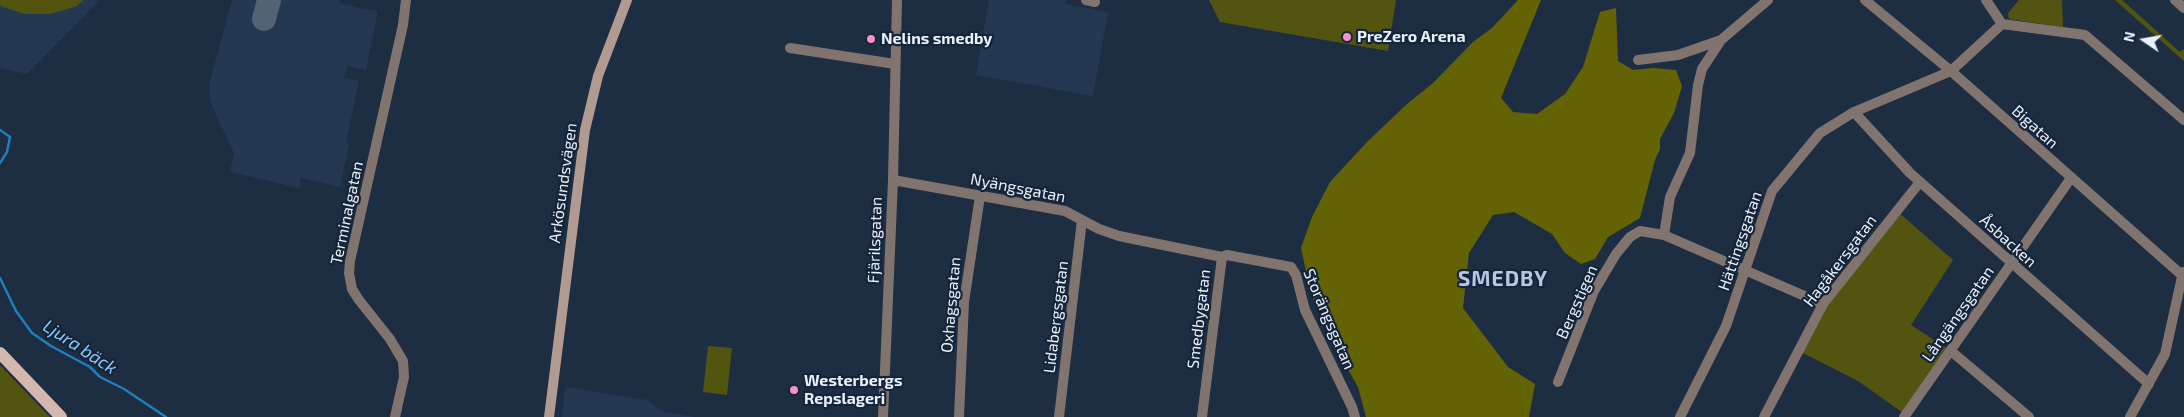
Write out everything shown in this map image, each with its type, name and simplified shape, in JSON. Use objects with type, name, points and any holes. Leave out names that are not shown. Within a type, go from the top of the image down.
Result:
[{"type":"main road","name":"Arkösundsvägen","points":[[549,417],[585,130],[598,76],[627,0]]},
{"type":"main road","points":[[0,353],[61,417]]},
{"type":"main road","name":"Arkösundsvägen","points":[[544,417],[553,377]]},
{"type":"street","name":"Terminalgatan","points":[[396,417],[404,377],[403,361],[390,339],[359,300],[352,288],[349,273],[350,261],[403,25],[406,0]]},
{"type":"street","name":"Fjärilsgatan","points":[[883,417],[898,0]]},
{"type":"street","points":[[1664,235],[1670,198],[1690,153],[1698,85],[1702,69],[1721,40],[1768,0]]},
{"type":"street","name":"Bigatan","points":[[1866,0],[1951,71],[2071,178],[2184,274]]},
{"type":"street","points":[[1986,0],[2002,24],[2085,35],[2184,120]]},
{"type":"street","points":[[2175,0],[2184,8]]},
{"type":"street","name":"Hättingsgatan","points":[[1680,417],[1726,326],[1772,191],[1820,133],[1854,112],[1951,71],[2002,24]]},
{"type":"street","points":[[1638,60],[1678,55],[1721,40]]},
{"type":"street","points":[[790,48],[895,64]]},
{"type":"street","name":"Åsbacken","points":[[1854,112],[1920,182],[2149,384]]},
{"type":"street","name":"Långängsgatan","points":[[1904,417],[2071,178]]},
{"type":"street","name":"Nyängsgatan","points":[[893,180],[1065,211],[1099,229],[1119,236],[1222,258]]},
{"type":"street","name":"Hagåkersgatan","points":[[1764,417],[1823,304],[1920,182]]},
{"type":"street","name":"Oxhagsgatan","points":[[959,417],[964,302],[980,196]]},
{"type":"street","name":"Lidabergsgatan","points":[[1059,417],[1082,220]]},
{"type":"street","name":"Bergstigen","points":[[1558,382],[1594,291],[1616,254],[1630,237],[1640,231],[1664,235],[1823,304]]},
{"type":"street","name":"Smedbygatan","points":[[1202,417],[1222,258],[1227,255],[1283,265]]},
{"type":"street","name":"Storängsgatan","points":[[1283,265],[1291,268],[1296,276],[1305,310],[1352,407],[1354,417]]},
{"type":"street","points":[[2130,417],[2166,354],[2184,274]]},
{"type":"street","points":[[1951,352],[2029,417]]},
{"type":"shaded area","points":[[0,0],[100,0],[27,74],[0,68]]},
{"type":"shaded area","points":[[0,0],[83,0],[77,6],[50,14],[25,14],[3,7],[0,5]]},
{"type":"shaded area","points":[[232,0],[341,0],[340,4],[378,11],[366,70],[347,66],[344,78],[359,81],[346,142],[349,144],[340,187],[301,178],[299,188],[230,172],[234,153],[215,113],[210,99],[209,85]]},
{"type":"shaded area","points":[[989,0],[1066,0],[1065,4],[1108,12],[1093,96],[976,75]]},
{"type":"shaded area","name":"PreZero Arena","points":[[1209,0],[1396,0],[1388,51],[1220,22]]},
{"type":"shaded area","points":[[1518,0],[1541,0],[1501,98],[1513,112],[1537,114],[1565,94],[1583,67],[1600,12],[1616,8],[1618,61],[1633,70],[1653,68],[1676,70],[1682,86],[1674,113],[1660,139],[1660,149],[1655,160],[1640,218],[1608,237],[1595,259],[1581,264],[1565,253],[1552,234],[1514,212],[1493,215],[1469,253],[1463,308],[1508,367],[1535,384],[1529,417],[1366,417],[1358,387],[1341,357],[1311,294],[1301,248],[1312,217],[1330,182],[1367,142],[1407,104],[1433,83],[1473,42],[1492,28]]},
{"type":"shaded area","points":[[2019,0],[2062,0],[2063,27],[2009,19],[2008,13]]},
{"type":"shaded area","points":[[2115,0],[2122,0],[2180,52],[2184,49],[2184,61]]},
{"type":"shaded area","points":[[1897,211],[1953,260],[1911,325],[1951,351],[1906,415],[1858,381],[1799,351],[1823,304]]},
{"type":"shaded area","points":[[708,346],[732,348],[727,395],[703,392]]},
{"type":"shaded area","points":[[0,365],[50,417],[0,417]]},
{"type":"shaded area","points":[[565,387],[647,400],[664,412],[695,417],[562,417]]},
{"type":"waterway","name":"Ljura bäck","points":[[0,130],[10,137],[7,152],[0,163]]},
{"type":"waterway","name":"Ljura bäck","points":[[0,278],[16,311],[32,333],[51,346],[90,367],[100,377],[124,389],[166,417]]},
{"type":"taxiway","points":[[264,19],[269,0]]},
{"type":"place","name":"PreZero Arena","points":[[1347,37]]},
{"type":"place","name":"Nelins smedby","points":[[871,39]]},
{"type":"place","name":"Westerbergs Repslageri","points":[[794,390]]},
{"type":"district","name":"SMEDBY","points":[[1503,279]]}]
